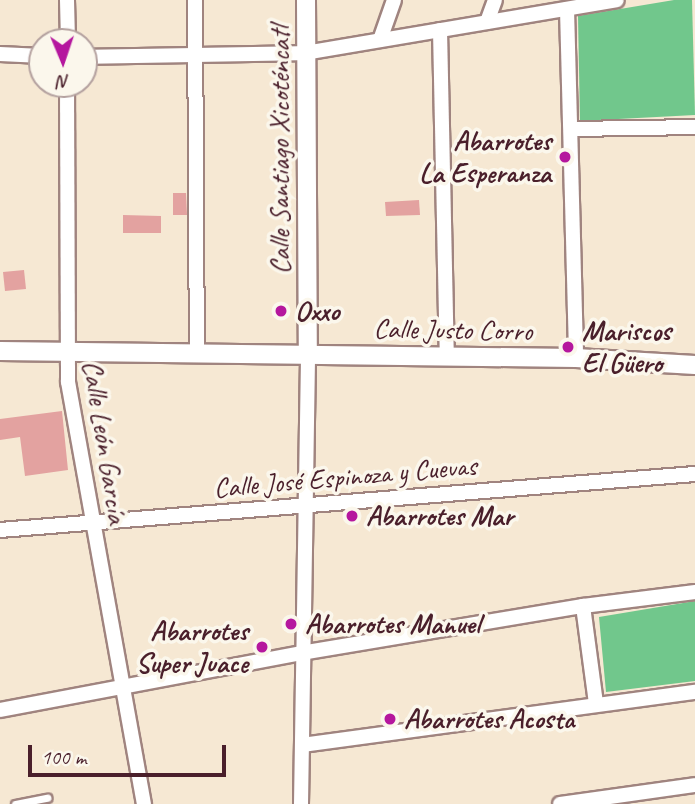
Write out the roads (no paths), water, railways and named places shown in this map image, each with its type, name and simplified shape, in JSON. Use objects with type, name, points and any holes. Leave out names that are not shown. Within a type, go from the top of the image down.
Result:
[{"type":"street","points":[[67,0],[68,28]]},
{"type":"street","points":[[195,0],[197,352]]},
{"type":"street","name":"Calle Santiago Xicoténcatl","points":[[301,804],[308,354],[306,0]]},
{"type":"street","points":[[380,40],[394,0]]},
{"type":"street","points":[[487,22],[495,0]]},
{"type":"street","points":[[98,56],[305,53],[617,0]]},
{"type":"street","points":[[567,9],[576,358]]},
{"type":"street","points":[[440,30],[447,356]]},
{"type":"street","points":[[0,54],[28,55]]},
{"type":"street","name":"Calle León García","points":[[68,98],[66,355],[121,686],[144,804]]},
{"type":"street","points":[[571,129],[695,127]]},
{"type":"street","name":"Calle Justo Corro","points":[[0,351],[66,355],[197,352],[576,358],[695,365]]},
{"type":"street","name":"Calle José Espinoza y Cuevas","points":[[0,530],[695,474]]},
{"type":"street","points":[[0,710],[302,653],[583,606],[695,592]]},
{"type":"street","points":[[583,606],[596,703]]},
{"type":"street","points":[[302,745],[596,703],[695,692]]},
{"type":"street","points":[[560,804],[695,785]]},
{"type":"lane","points":[[15,804],[47,799]]},
{"type":"place","name":"Abarrotes La Esperanza","points":[[565,157]]},
{"type":"place","name":"Oxxo","points":[[281,311]]},
{"type":"place","name":"Mariscos El Güero","points":[[568,347]]},
{"type":"place","name":"Abarrotes Mar","points":[[352,516]]},
{"type":"place","name":"Abarrotes Manuel","points":[[291,624]]},
{"type":"place","name":"Abarrotes Super Juace","points":[[262,647]]},
{"type":"place","name":"Abarrotes Acosta","points":[[390,719]]}]
